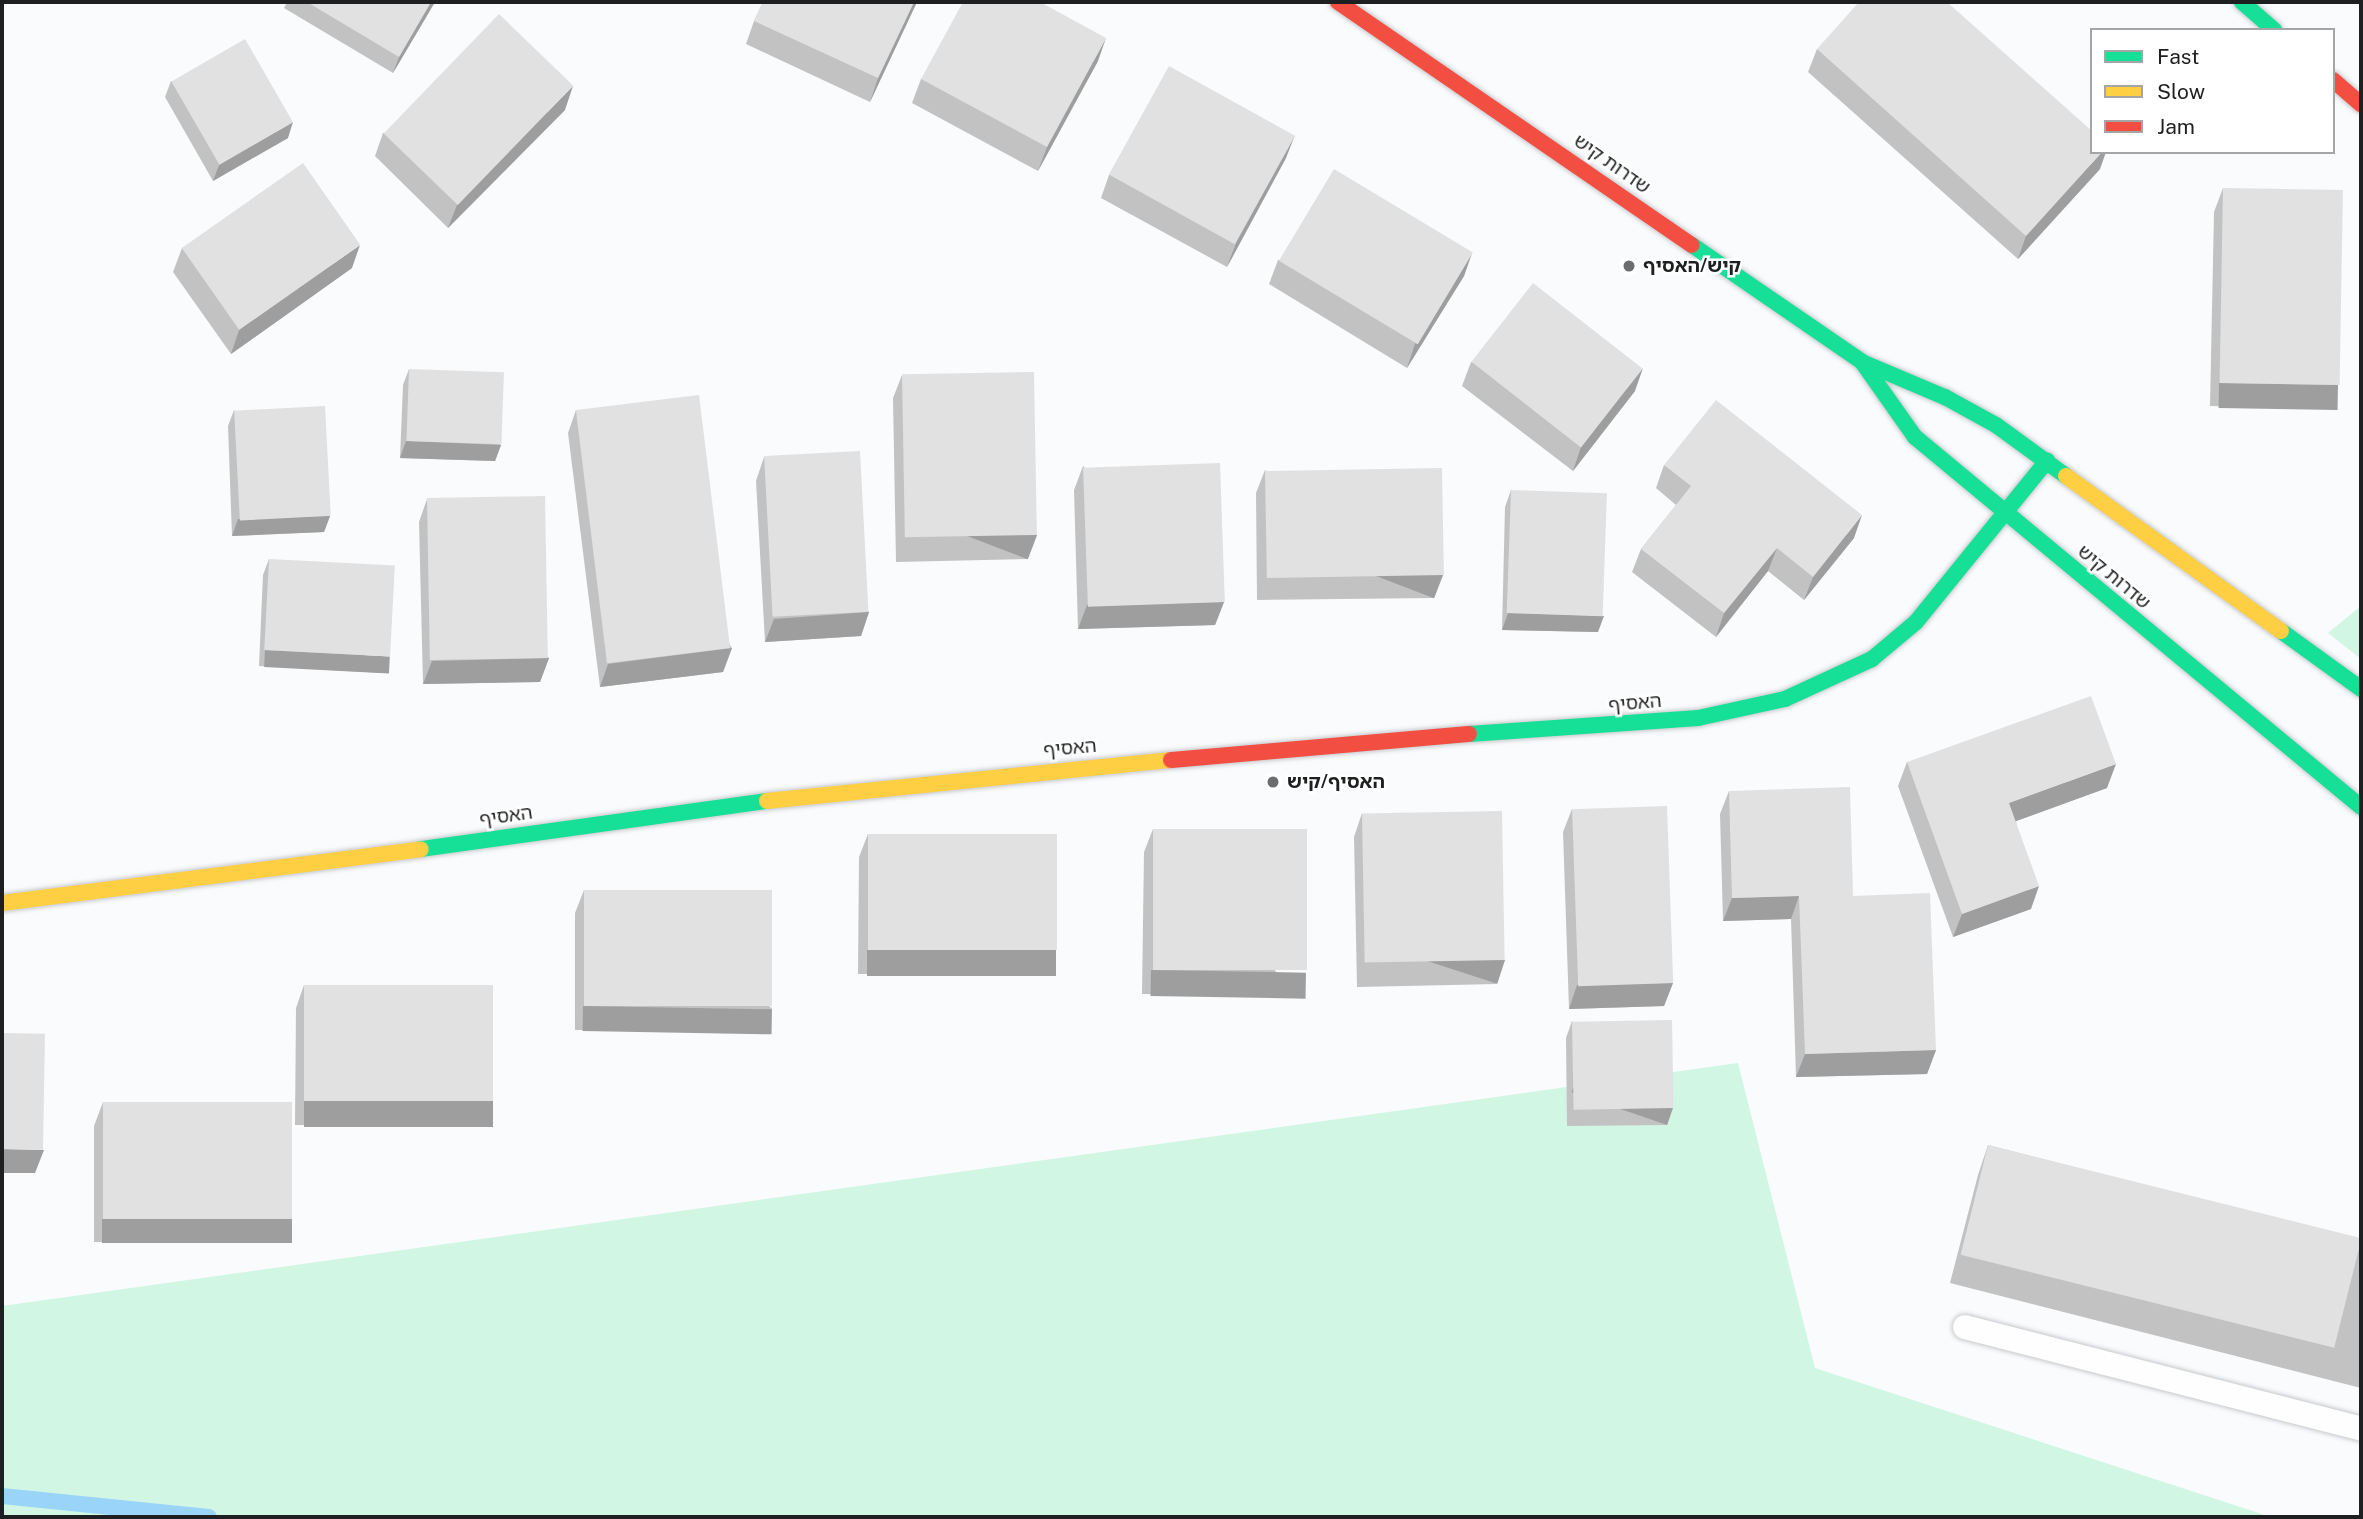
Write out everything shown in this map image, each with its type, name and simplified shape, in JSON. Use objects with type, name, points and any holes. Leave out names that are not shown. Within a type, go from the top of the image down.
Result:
[{"type":"street","name":"שדרות קיש","points":[[1338,2],[1862,362],[1945,397],[2047,461],[2361,689]]},
{"type":"street","points":[[2242,2],[2272,28]]},
{"type":"street","points":[[2335,82],[2361,104]]},
{"type":"street","name":"שדרות קיש","points":[[1862,362],[1915,437],[2361,806]]},
{"type":"street","name":"האסיף","points":[[2,904],[153,887],[822,793],[1345,743],[1698,719],[1785,699],[1872,659],[1916,622],[2047,461]]},
{"type":"lane","points":[[1965,1327],[2361,1429]]},
{"type":"green space","points":[[2361,606],[2361,659],[2328,633]]},
{"type":"green space","points":[[1738,1063],[1815,1368],[2271,1517],[2,1517],[2,1306]]},
{"type":"building","points":[[307,2],[431,2],[399,57]]},
{"type":"building","points":[[763,2],[914,2],[878,78],[754,21]]},
{"type":"building","points":[[963,2],[1040,2],[1106,38],[1047,147],[921,79]]},
{"type":"building","points":[[1859,2],[1947,2],[2090,129],[2090,154],[2100,154],[2026,236],[1817,49]]},
{"type":"building","points":[[499,14],[573,86],[458,205],[384,133]]},
{"type":"building","points":[[245,39],[293,122],[219,165],[171,82]]},
{"type":"building","points":[[1169,66],[1295,136],[1235,244],[1109,174]]},
{"type":"building","points":[[303,163],[360,245],[239,330],[182,248]]},
{"type":"building","points":[[1334,169],[1473,252],[1418,344],[1279,261]]},
{"type":"building","points":[[2223,188],[2343,190],[2340,385],[2220,383]]},
{"type":"building","points":[[1533,283],[1643,369],[1581,447],[1471,362]]},
{"type":"building","points":[[409,369],[504,372],[501,444],[406,441]]},
{"type":"building","points":[[1034,372],[1037,535],[905,537],[902,374]]},
{"type":"building","points":[[699,395],[730,648],[607,663],[576,410]]},
{"type":"building","points":[[1716,400],[1862,515],[1813,577],[1777,548],[1724,613],[1641,549],[1691,486],[1664,465]]},
{"type":"building","points":[[325,406],[331,516],[240,521],[234,411]]},
{"type":"building","points":[[860,451],[868,612],[773,617],[764,456]]},
{"type":"building","points":[[1220,463],[1225,602],[1088,607],[1083,468]]},
{"type":"building","points":[[1442,468],[1444,575],[1267,578],[1265,471]]},
{"type":"building","points":[[1511,490],[1607,493],[1603,616],[1507,613]]},
{"type":"building","points":[[545,496],[548,658],[430,660],[427,498]]},
{"type":"building","points":[[269,559],[395,566],[390,656],[264,650]]},
{"type":"building","points":[[2091,696],[2116,764],[2009,803],[2039,886],[1962,914],[1907,762]]},
{"type":"building","points":[[1850,787],[1853,896],[1930,893],[1936,1050],[1805,1054],[1799,896],[1732,898],[1729,791]]},
{"type":"building","points":[[1667,806],[1673,983],[1578,986],[1572,809]]},
{"type":"building","points":[[1502,811],[1505,960],[1365,962],[1362,813]]},
{"type":"building","points":[[1153,829],[1307,829],[1307,970],[1153,970]]},
{"type":"building","points":[[868,834],[1057,834],[1057,950],[868,950]]},
{"type":"building","points":[[584,890],[772,890],[772,1006],[584,1006]]},
{"type":"building","points":[[304,985],[493,985],[493,1101],[304,1101]]},
{"type":"building","points":[[1672,1020],[1674,1108],[1574,1110],[1572,1022]]},
{"type":"building","points":[[2,1033],[45,1034],[43,1150],[2,1149]]},
{"type":"building","points":[[103,1102],[292,1102],[292,1219],[103,1219]]},
{"type":"building","points":[[1988,1145],[2361,1238],[2334,1348],[1961,1255]]},
{"type":"waterway","points":[[2,1496],[209,1517]]},
{"type":"traffic: fast","points":[[2242,2],[2272,28]]},
{"type":"traffic: fast","points":[[1692,245],[1862,362],[1945,397],[1996,425],[2066,476]]},
{"type":"traffic: fast","points":[[1862,362],[1915,437],[2361,807]]},
{"type":"traffic: fast","points":[[1469,734],[1698,718],[1785,699],[1872,659],[1916,622],[2047,461]]},
{"type":"traffic: fast","points":[[2281,631],[2361,689]]},
{"type":"traffic: fast","points":[[421,849],[767,801]]},
{"type":"traffic: slow","points":[[2066,476],[2281,631]]},
{"type":"traffic: slow","points":[[767,801],[1171,760]]},
{"type":"traffic: slow","points":[[2,903],[421,849]]},
{"type":"traffic: jam","points":[[1338,2],[1692,245]]},
{"type":"traffic: jam","points":[[2335,82],[2361,104]]},
{"type":"traffic: jam","points":[[1171,760],[1469,734]]},
{"type":"place","name":"קיש/האסיף","points":[[1629,266]]},
{"type":"place","name":"האסיף/קיש","points":[[1273,782]]}]
